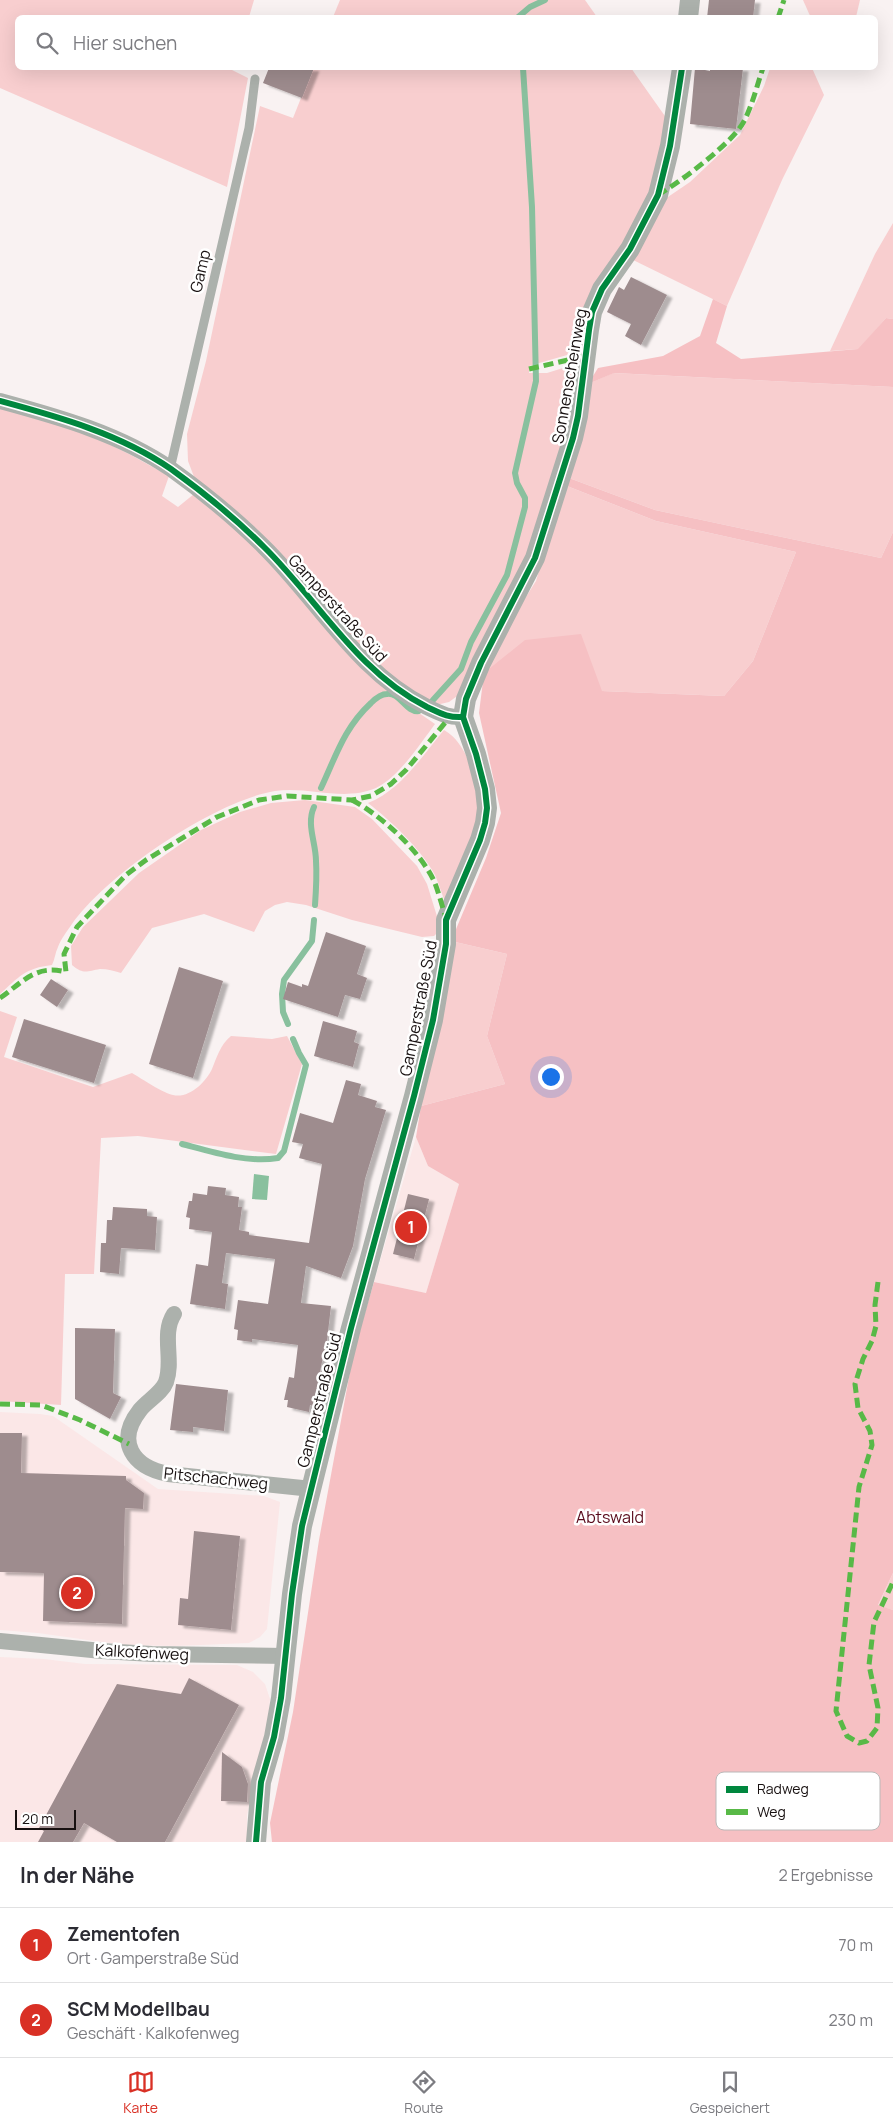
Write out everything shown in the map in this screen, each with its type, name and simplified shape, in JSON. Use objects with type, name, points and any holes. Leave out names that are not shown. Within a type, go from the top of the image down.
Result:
[{"type":"street","points":[[688,15],[690,0]]},
{"type":"street","name":"Sonnenscheinweg","points":[[463,717],[466,699],[481,663],[535,558],[573,438],[578,416],[592,312],[602,289],[630,250],[658,195],[670,146],[682,70]]},
{"type":"street","name":"Gamperstraße Süd","points":[[0,401],[65,418],[144,453],[170,469],[228,514],[297,581],[369,665],[413,699],[449,718],[463,717],[485,789],[487,808],[485,823],[480,840],[446,920],[446,944],[427,1043],[351,1328],[302,1526],[274,1737],[261,1782],[256,1842]]},
{"type":"street","name":"Pitschachweg","points":[[174,1314],[169,1321],[166,1384],[134,1418],[129,1444],[133,1454],[141,1464],[152,1471],[312,1489]]},
{"type":"street","name":"Kalkofenweg","points":[[0,1641],[152,1654],[285,1656]]},
{"type":"lane","name":"Gamp","points":[[170,469],[249,128],[255,79]]},
{"type":"shaded area","points":[[0,0],[254,0],[250,15],[15,15],[15,70],[232,70],[248,78],[227,187],[0,88]]},
{"type":"shaded area","points":[[340,0],[585,0],[596,15],[334,15]]},
{"type":"shaded area","points":[[803,0],[860,0],[856,15],[810,15]]},
{"type":"shaded area","points":[[312,70],[632,70],[667,119],[645,212],[601,276],[581,314],[574,353],[529,366],[529,373],[547,373],[576,364],[572,415],[527,558],[460,694],[449,702],[436,705],[394,680],[196,482],[188,461],[187,434],[206,361],[260,106],[293,118]]},
{"type":"shaded area","points":[[769,70],[813,70],[824,95],[782,180],[727,306],[629,258],[662,201],[690,182],[740,135],[764,86]]},
{"type":"shaded area","points":[[893,223],[893,319],[886,318],[859,349],[830,351],[875,254]]},
{"type":"shaded area","points":[[613,373],[893,387],[893,532],[881,558],[655,510],[569,478],[588,384]]},
{"type":"shaded area","points":[[0,407],[83,431],[169,476],[162,496],[178,507],[194,494],[245,537],[376,680],[435,724],[401,768],[385,783],[376,788],[351,794],[300,790],[275,791],[222,809],[164,842],[110,884],[88,904],[62,938],[52,965],[35,968],[23,974],[0,994]]},
{"type":"shaded area","points":[[567,486],[656,521],[796,552],[753,661],[724,696],[602,691],[484,673],[502,635],[536,581],[554,520]]},
{"type":"shaded area","points":[[444,730],[461,746],[473,768],[480,789],[481,799],[473,837],[446,904],[435,875],[422,855],[396,827],[368,803],[391,790],[401,781]]},
{"type":"shaded area","points":[[305,800],[355,807],[372,819],[417,866],[427,884],[440,926],[440,930],[434,936],[422,937],[352,920],[306,905],[287,902],[275,905],[265,911],[254,932],[204,914],[152,928],[121,973],[103,969],[83,971],[72,965],[71,946],[83,927],[139,873],[201,830],[240,812],[271,803]]},
{"type":"shaded area","points":[[451,941],[507,954],[487,1036],[505,1084],[421,1106]]},
{"type":"shaded area","points":[[0,1011],[17,1017],[4,1057],[93,1087],[132,1073],[169,1094],[179,1096],[191,1092],[206,1079],[221,1047],[231,1036],[272,1039],[287,1036],[302,1064],[276,1154],[138,1136],[101,1138],[94,1274],[65,1274],[61,1405],[0,1401]]},
{"type":"shaded area","points":[[416,1137],[428,1166],[459,1184],[426,1293],[374,1282]]},
{"type":"shaded area","points":[[254,1174],[269,1176],[267,1200],[252,1199]]},
{"type":"shaded area","points":[[0,1412],[53,1416],[158,1489],[264,1496],[280,1502],[267,1629],[260,1637],[249,1643],[175,1646],[123,1645],[38,1633],[0,1630]]},
{"type":"shaded area","points":[[893,1573],[893,1610],[878,1606]]},
{"type":"shaded area","points":[[0,1657],[44,1659],[85,1664],[237,1665],[253,1672],[265,1684],[270,1699],[268,1723],[247,1815],[247,1842],[0,1842]]},
{"type":"green space","points":[[713,299],[727,306],[716,343],[741,359],[858,349],[886,318],[893,319],[893,387],[614,373],[588,384],[598,368],[663,356],[700,336]]},
{"type":"green space","name":"Abtswald","points":[[569,478],[655,510],[881,558],[893,532],[893,1573],[878,1605],[893,1610],[893,1842],[272,1842],[270,1823],[293,1712],[319,1540],[354,1350],[374,1282],[426,1293],[459,1184],[428,1166],[416,1137],[421,1106],[505,1084],[487,1036],[507,954],[451,941],[486,858],[501,813],[479,713],[484,673],[525,640],[581,634],[602,691],[724,696],[753,661],[796,552],[656,521],[567,486]]},
{"type":"building","points":[[709,0],[755,0],[753,15],[707,15]]},
{"type":"building","points":[[268,70],[313,70],[302,98],[263,83]]},
{"type":"building","points":[[695,70],[743,70],[736,129],[690,124]]},
{"type":"building","points":[[631,277],[667,295],[641,345],[625,336],[631,324],[607,312],[619,287],[624,290]]},
{"type":"building","points":[[326,932],[366,946],[357,974],[367,978],[360,999],[345,995],[338,1017],[283,999],[288,982],[302,987],[302,984],[308,986]]},
{"type":"building","points":[[179,967],[223,981],[193,1078],[149,1064]]},
{"type":"building","points":[[51,979],[68,990],[57,1007],[40,995]]},
{"type":"building","points":[[24,1019],[106,1045],[94,1083],[12,1057]]},
{"type":"building","points":[[323,1021],[357,1031],[354,1042],[359,1044],[353,1067],[314,1056]]},
{"type":"building","points":[[346,1080],[361,1084],[358,1095],[377,1101],[375,1107],[386,1110],[365,1179],[353,1246],[341,1278],[306,1266],[301,1303],[331,1306],[325,1358],[323,1357],[313,1406],[310,1405],[309,1412],[287,1407],[288,1400],[284,1400],[289,1377],[294,1378],[298,1345],[252,1339],[252,1342],[237,1340],[238,1330],[234,1329],[238,1300],[268,1304],[275,1259],[226,1253],[222,1283],[228,1284],[225,1309],[190,1304],[196,1264],[208,1266],[212,1232],[189,1229],[190,1218],[186,1217],[189,1201],[192,1201],[193,1193],[207,1195],[208,1186],[226,1188],[225,1195],[239,1197],[238,1207],[242,1207],[239,1230],[249,1232],[249,1235],[309,1243],[322,1164],[299,1158],[303,1144],[292,1142],[300,1113],[333,1123]]},
{"type":"building","points":[[408,1194],[429,1199],[414,1259],[393,1254]]},
{"type":"building","points":[[113,1207],[147,1209],[147,1216],[157,1217],[155,1250],[121,1248],[119,1274],[100,1272],[101,1243],[106,1243],[107,1220],[112,1220]]},
{"type":"building","points":[[75,1328],[115,1329],[113,1393],[121,1397],[110,1419],[75,1399]]},
{"type":"building","points":[[176,1384],[228,1390],[224,1431],[193,1427],[193,1432],[170,1430]]},
{"type":"building","points":[[0,1433],[22,1433],[21,1473],[126,1476],[126,1480],[144,1493],[143,1509],[125,1508],[122,1624],[43,1621],[44,1573],[0,1572]]},
{"type":"building","points":[[194,1531],[240,1536],[231,1630],[178,1625],[180,1598],[188,1599]]},
{"type":"building","points":[[189,1678],[239,1705],[165,1842],[117,1842],[84,1823],[73,1842],[38,1842],[44,1831],[39,1828],[117,1684],[181,1694]]},
{"type":"building","points":[[222,1752],[242,1767],[248,1784],[247,1802],[221,1801]]},
{"type":"waterway","points":[[521,15],[530,7],[545,0]]},
{"type":"waterway","points":[[433,700],[461,669],[471,642],[507,575],[525,507],[525,498],[517,483],[515,473],[536,381],[532,207],[523,70]]},
{"type":"waterway","points":[[321,788],[347,732],[376,698],[385,694],[392,694],[410,709],[419,711]]},
{"type":"waterway","points":[[314,807],[311,820],[316,854],[315,905]]},
{"type":"waterway","points":[[288,1024],[283,1012],[282,994],[284,980],[312,941],[314,920]]},
{"type":"waterway","points":[[182,1144],[241,1158],[278,1158],[284,1151],[306,1065],[293,1039]]},
{"type":"marked path","points":[[779,15],[784,0]]},
{"type":"marked path","points":[[658,195],[704,162],[737,132],[749,110],[762,70]]},
{"type":"marked path","points":[[529,369],[585,356]]},
{"type":"marked path","points":[[0,998],[38,972],[46,970],[66,972],[64,954],[77,927],[126,875],[146,860],[217,817],[259,800],[287,796],[352,800],[371,796],[391,784],[406,770],[449,718]]},
{"type":"marked path","points":[[352,800],[376,815],[399,835],[420,858],[434,881],[446,918]]},
{"type":"marked path","points":[[878,1282],[875,1305],[876,1326],[855,1384],[858,1408],[870,1431],[872,1445],[859,1487],[836,1711],[847,1736],[859,1743],[867,1741],[877,1728],[878,1708],[869,1665],[874,1622],[893,1582]]},
{"type":"marked path","points":[[0,1404],[41,1405],[80,1420],[129,1444]]},
{"type":"cycle path","points":[[256,1842],[261,1782],[274,1737],[281,1698],[292,1594],[302,1526],[351,1328],[433,1020],[446,944],[446,920],[480,840],[485,823],[487,808],[485,789],[476,754],[463,717],[466,699],[481,663],[535,558],[573,438],[578,416],[592,312],[602,289],[630,249],[658,195],[670,146],[682,70]]},
{"type":"cycle path","points":[[0,401],[67,420],[110,436],[171,469],[219,506],[264,547],[359,655],[380,675],[402,692],[427,707],[448,716],[463,717]]},
{"type":"place","name":"Zementofen","points":[[411,1227]]},
{"type":"place","name":"SCM Modellbau","points":[[77,1593]]}]
